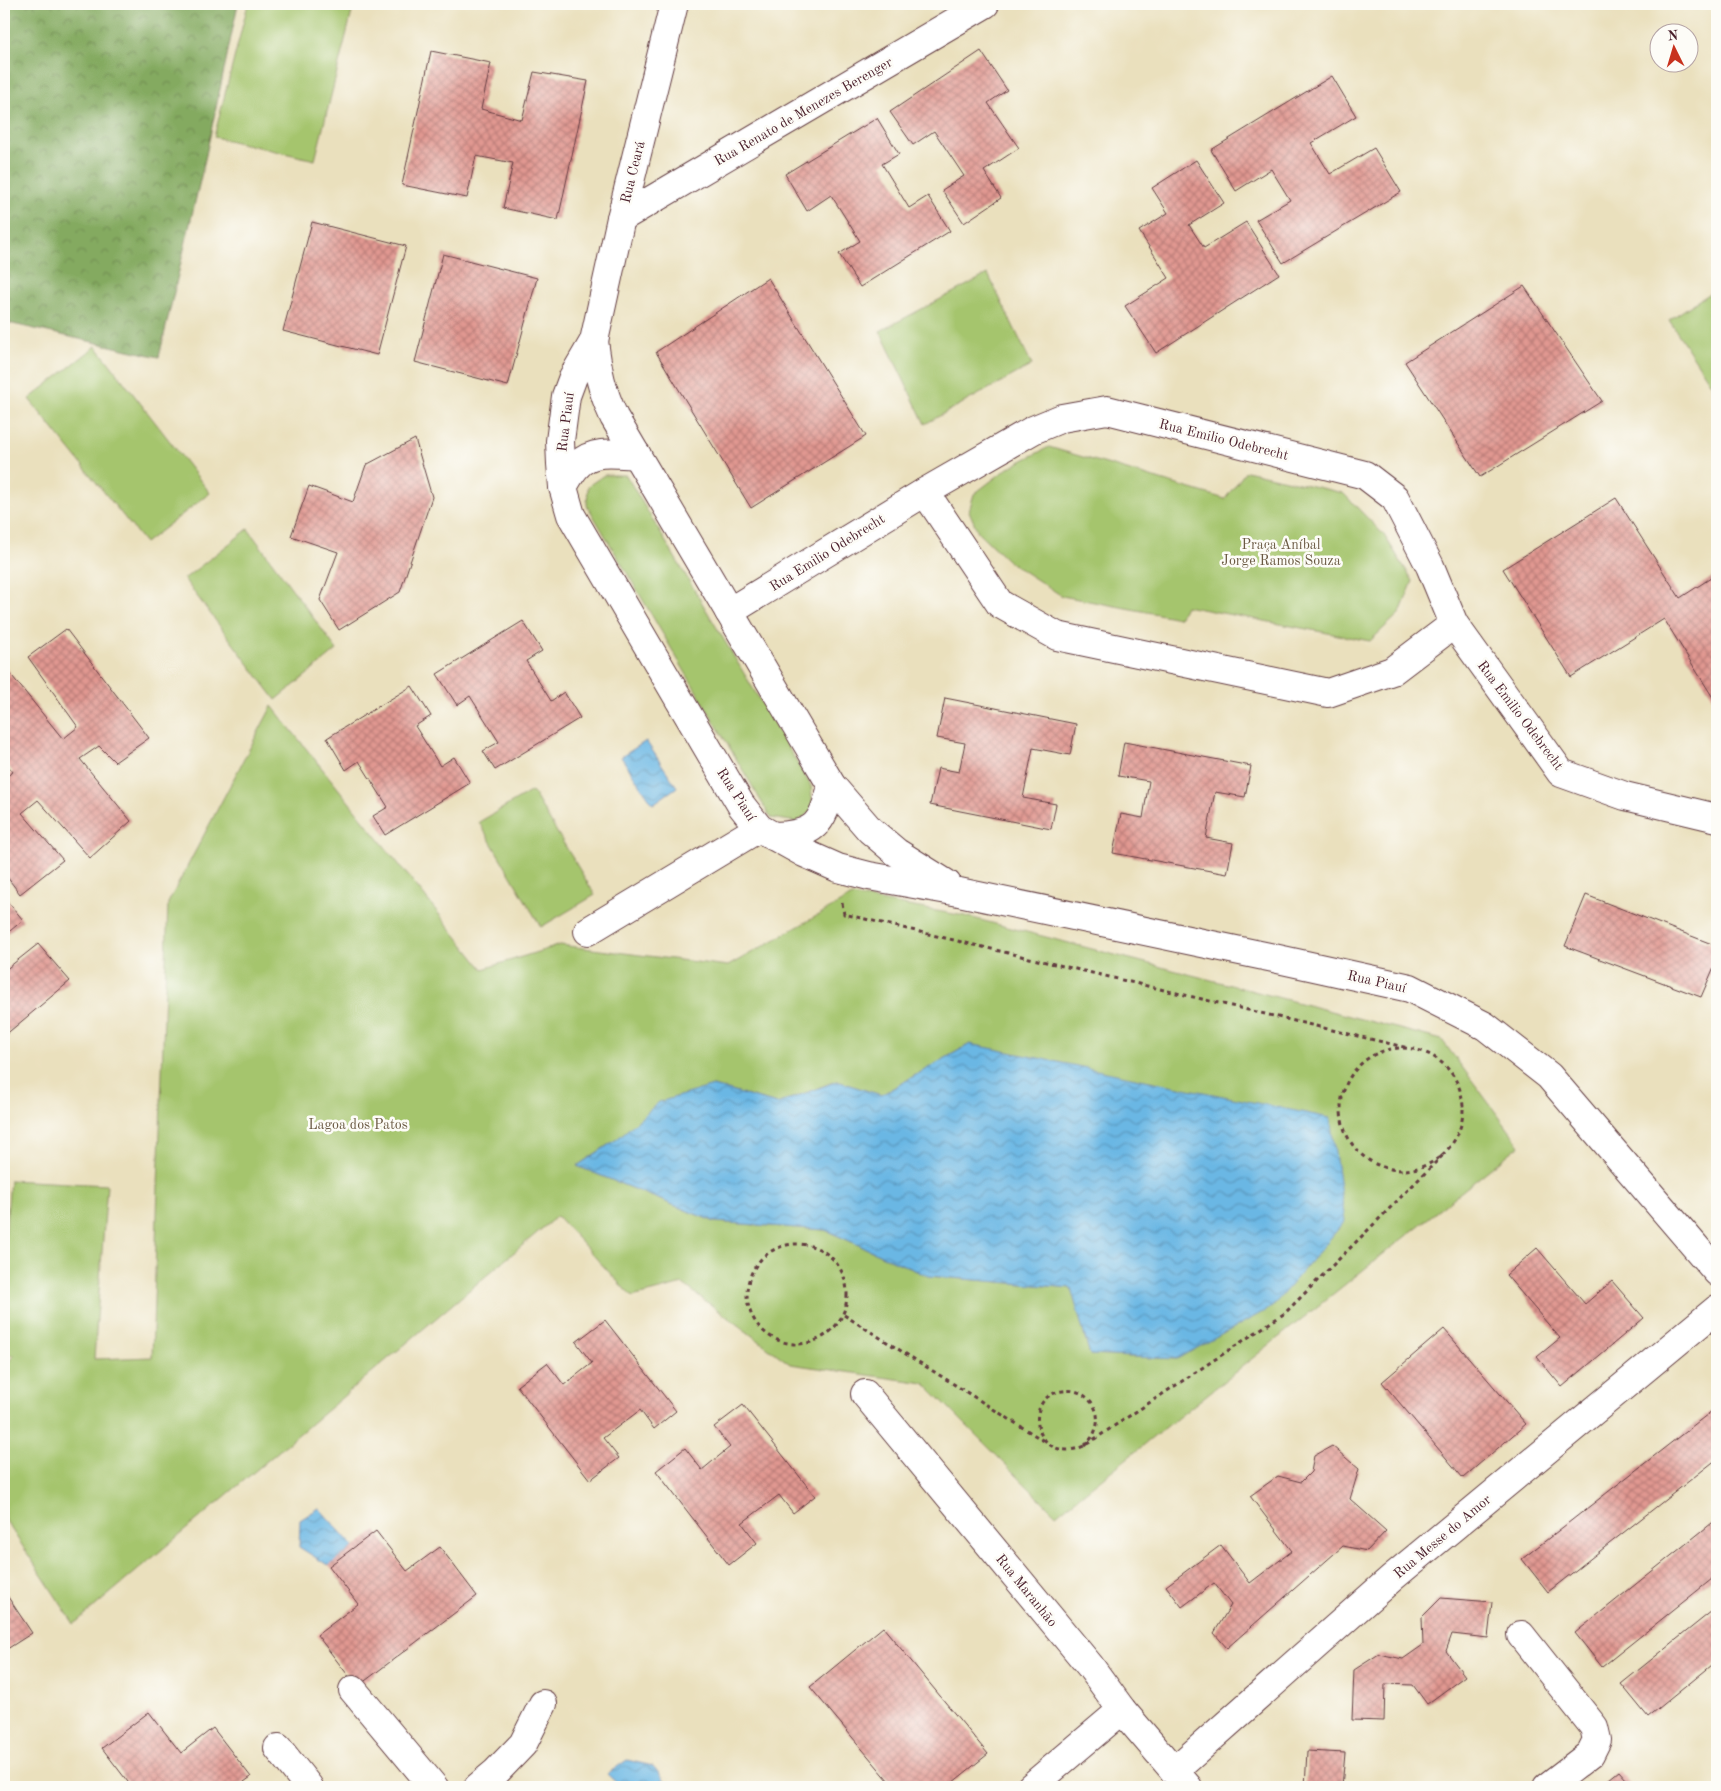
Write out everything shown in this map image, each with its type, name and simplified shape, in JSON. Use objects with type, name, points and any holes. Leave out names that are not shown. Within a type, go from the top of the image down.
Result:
[{"type":"street","name":"Rua Ceará","points":[[594,341],[620,218],[674,4]]},
{"type":"street","name":"Rua Renato de Menezes Berenger","points":[[620,218],[985,4]]},
{"type":"street","name":"Rua Piauí","points":[[594,341],[599,377],[604,395],[614,417],[832,786],[870,830],[896,852],[959,892]]},
{"type":"street","name":"Rua Piauí","points":[[594,341],[573,377],[566,396],[560,441],[562,487],[571,515],[741,805],[766,832],[804,854],[838,868],[870,876],[959,892],[1410,988],[1484,1026],[1549,1076],[1717,1272]]},
{"type":"street","name":"Rua Emilio Odebrecht","points":[[729,612],[925,492],[1033,430],[1062,418],[1107,410],[1365,475],[1395,498],[1430,566],[1454,624],[1561,772],[1625,796],[1717,818]]},
{"type":"street","points":[[562,487],[579,463],[592,456],[606,453],[637,455]]},
{"type":"street","points":[[925,492],[1000,604],[1057,636],[1328,693],[1392,671],[1454,624]]},
{"type":"street","points":[[588,931],[766,832],[791,835],[804,833],[824,814],[832,786]]},
{"type":"street","name":"Rua Messe do Amor","points":[[1181,1779],[1393,1577],[1717,1309]]},
{"type":"street","name":"Rua Maranhão","points":[[865,1394],[1090,1666],[1122,1710],[1181,1779]]},
{"type":"street","points":[[1520,1635],[1594,1727],[1597,1740],[1590,1754],[1547,1787]]},
{"type":"street","points":[[353,1690],[434,1787]]},
{"type":"street","points":[[478,1787],[496,1772],[523,1744],[543,1704]]},
{"type":"street","points":[[1031,1787],[1122,1710]]},
{"type":"street","points":[[278,1748],[309,1787]]},
{"type":"path","points":[[838,868],[844,914],[1428,1054],[1445,1065],[1456,1081],[1463,1100],[1460,1127],[1455,1139],[1443,1155],[1285,1313],[1084,1446],[1075,1450],[1056,1449],[844,1315]]},
{"type":"path","points":[[1408,1048],[1388,1050],[1369,1058],[1354,1071],[1344,1089],[1342,1098],[1341,1108],[1344,1128],[1353,1145],[1367,1159],[1386,1168],[1406,1170],[1426,1165],[1443,1155]]},
{"type":"path","points":[[798,1244],[815,1247],[829,1255],[840,1267],[847,1283],[848,1299],[844,1315],[822,1339],[807,1344],[792,1345],[777,1341],[764,1333],[754,1321],[748,1308],[746,1293],[749,1278],[767,1254],[782,1246],[798,1244]]},
{"type":"path","points":[[1047,1443],[1040,1436],[1037,1425],[1041,1405],[1048,1397],[1057,1392],[1067,1390],[1086,1396],[1097,1412],[1098,1422],[1096,1431],[1092,1440],[1084,1446]]},
{"type":"green space","points":[[4,4],[238,4],[206,155],[159,357],[4,322]]},
{"type":"green space","points":[[248,4],[354,4],[315,160],[214,137]]},
{"type":"green space","points":[[988,274],[1032,365],[925,424],[880,331]]},
{"type":"green space","points":[[1717,288],[1717,393],[1669,320]]},
{"type":"green space","points":[[96,346],[210,493],[145,543],[29,399]]},
{"type":"green space","name":"Praça Aníbal Jorge Ramos Souza","points":[[1049,447],[1225,499],[1246,471],[1343,493],[1384,535],[1413,581],[1400,613],[1370,641],[1185,606],[1179,618],[1062,596],[1008,561],[978,532],[969,511],[974,494],[1008,468]]},
{"type":"green space","points":[[604,475],[626,475],[811,786],[813,810],[797,822],[771,818],[587,505],[588,486]]},
{"type":"green space","points":[[248,529],[337,650],[276,700],[184,579]]},
{"type":"green space","name":"Lagoa dos Patos","points":[[272,706],[483,969],[560,945],[728,966],[852,896],[965,916],[1442,1040],[1520,1145],[1056,1515],[924,1383],[790,1364],[683,1284],[632,1297],[557,1216],[74,1624],[4,1518],[4,1368],[14,1355],[4,1355],[4,1252],[10,1180],[107,1185],[94,1359],[152,1357],[168,903]],"holes":[[[970,1044],[1177,1359],[1090,1355],[1072,1288],[928,1276],[825,1230],[715,1222],[577,1166],[617,1139],[713,1086],[777,1104],[836,1081],[881,1095]]]},
{"type":"green space","points":[[532,791],[595,895],[541,927],[479,822]]},
{"type":"water","points":[[646,741],[677,787],[653,804],[621,757]]},
{"type":"water","points":[[970,1044],[1330,1118],[1345,1221],[1272,1307],[1177,1359],[1090,1355],[1071,1288],[928,1276],[825,1230],[715,1222],[577,1166],[617,1139],[659,1102],[713,1086],[777,1104],[837,1081],[881,1095]]},
{"type":"water","points":[[319,1508],[354,1547],[329,1566],[299,1547],[300,1520]]},
{"type":"water","points":[[627,1760],[653,1766],[668,1784],[667,1787],[621,1787],[607,1774]]},
{"type":"building","points":[[431,51],[491,63],[481,109],[522,120],[534,72],[588,81],[558,220],[503,208],[513,163],[476,156],[467,198],[402,185]]},
{"type":"building","points":[[981,51],[1007,90],[988,103],[1019,148],[984,171],[1001,198],[964,223],[942,190],[964,176],[934,131],[913,145],[890,112]]},
{"type":"building","points":[[1332,76],[1356,116],[1311,143],[1330,174],[1374,148],[1401,192],[1283,263],[1256,220],[1290,200],[1271,169],[1236,191],[1211,150]]},
{"type":"building","points":[[877,118],[899,154],[882,164],[909,208],[928,196],[950,231],[860,287],[839,254],[860,241],[831,195],[807,211],[785,174]]},
{"type":"building","points":[[1196,160],[1224,203],[1189,225],[1204,248],[1246,222],[1279,274],[1156,353],[1125,306],[1169,278],[1139,231],[1168,213],[1152,188]]},
{"type":"building","points":[[312,222],[406,246],[377,355],[283,331]]},
{"type":"building","points":[[443,254],[537,278],[508,386],[415,362]]},
{"type":"building","points":[[768,278],[866,436],[751,508],[656,352]]},
{"type":"building","points":[[1524,286],[1602,401],[1480,477],[1405,362]]},
{"type":"building","points":[[415,439],[432,497],[400,592],[339,630],[320,600],[338,552],[291,536],[309,486],[353,502],[366,465]]},
{"type":"building","points":[[1616,498],[1680,598],[1717,574],[1717,704],[1664,619],[1571,677],[1503,569]]},
{"type":"building","points":[[523,621],[542,651],[526,661],[551,701],[564,692],[580,718],[495,770],[483,751],[499,742],[470,696],[457,705],[437,674]]},
{"type":"building","points":[[66,629],[149,738],[115,762],[99,746],[80,759],[131,821],[90,858],[38,800],[22,813],[63,860],[20,894],[4,873],[4,778],[13,772],[4,761],[4,666],[63,739],[78,727],[28,657]]},
{"type":"building","points":[[412,686],[431,716],[415,726],[440,766],[454,757],[470,783],[385,835],[373,816],[388,807],[359,761],[346,770],[327,738]]},
{"type":"building","points":[[945,698],[1076,724],[1070,755],[1033,748],[1023,798],[1056,804],[1051,829],[930,805],[938,768],[959,772],[965,743],[937,738]]},
{"type":"building","points":[[1124,742],[1251,766],[1245,797],[1215,792],[1206,838],[1233,843],[1227,874],[1113,853],[1121,814],[1143,818],[1149,781],[1118,776]]},
{"type":"building","points":[[1586,895],[1717,946],[1717,960],[1701,997],[1565,946]]},
{"type":"building","points":[[4,897],[23,920],[4,936]]},
{"type":"building","points":[[38,944],[70,981],[4,1036],[4,971]]},
{"type":"building","points":[[1537,1248],[1585,1304],[1612,1281],[1644,1318],[1562,1387],[1537,1357],[1560,1338],[1506,1275]]},
{"type":"building","points":[[605,1320],[676,1411],[654,1429],[640,1410],[603,1438],[619,1458],[590,1480],[517,1386],[547,1363],[564,1385],[592,1363],[576,1342]]},
{"type":"building","points":[[1444,1329],[1526,1424],[1463,1478],[1382,1382]]},
{"type":"building","points":[[743,1405],[815,1496],[793,1513],[779,1495],[742,1523],[757,1543],[729,1565],[656,1471],[685,1448],[702,1470],[730,1447],[714,1427]]},
{"type":"building","points":[[1717,1407],[1717,1459],[1548,1592],[1522,1559]]},
{"type":"building","points":[[1332,1446],[1359,1469],[1350,1499],[1386,1531],[1367,1551],[1343,1546],[1227,1648],[1214,1633],[1231,1605],[1214,1583],[1182,1607],[1166,1586],[1221,1545],[1250,1583],[1292,1551],[1250,1496],[1278,1476],[1301,1482],[1311,1472],[1314,1456]]},
{"type":"building","points":[[1717,1519],[1717,1575],[1602,1667],[1575,1633]]},
{"type":"building","points":[[376,1531],[407,1571],[440,1547],[477,1596],[357,1687],[317,1635],[358,1604],[329,1566]]},
{"type":"building","points":[[4,1591],[32,1633],[4,1651]]},
{"type":"building","points":[[1441,1598],[1492,1602],[1488,1638],[1452,1634],[1446,1651],[1465,1676],[1427,1704],[1413,1685],[1385,1684],[1384,1721],[1352,1720],[1354,1670],[1379,1654],[1403,1659],[1423,1645],[1422,1617]]},
{"type":"building","points":[[1717,1607],[1717,1661],[1648,1717],[1621,1684]]},
{"type":"building","points":[[883,1627],[988,1754],[947,1787],[894,1787],[810,1687]]},
{"type":"building","points":[[149,1712],[181,1753],[213,1728],[251,1777],[237,1787],[129,1787],[131,1786],[102,1748]]},
{"type":"building","points":[[1307,1751],[1345,1753],[1342,1787],[1305,1787]]},
{"type":"building","points":[[1619,1771],[1633,1787],[1599,1787]]}]
